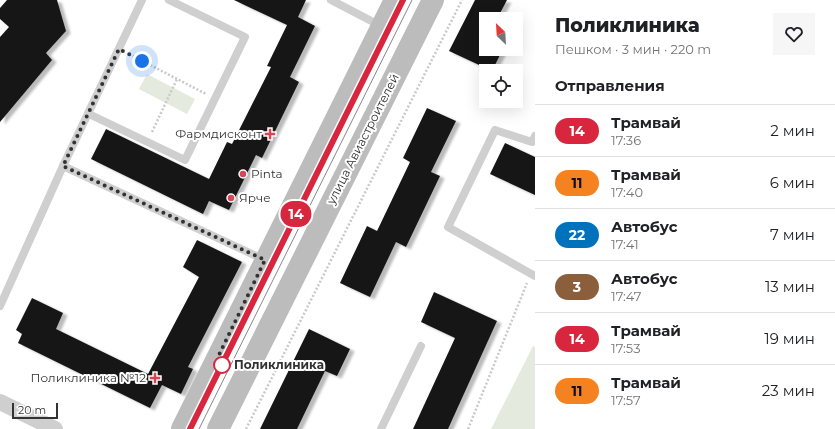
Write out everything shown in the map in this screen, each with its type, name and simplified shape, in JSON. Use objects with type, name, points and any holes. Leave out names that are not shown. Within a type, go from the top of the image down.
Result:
[{"type":"main road","points":[[182,429],[395,0]]},
{"type":"main road","name":"улица Авиастроителей","points":[[218,429],[433,0]]},
{"type":"street","points":[[0,402],[55,429]]},
{"type":"lane","points":[[0,306],[63,166],[142,0]]},
{"type":"lane","points":[[89,114],[185,160],[245,37],[170,0]]},
{"type":"lane","points":[[331,0],[382,26]]},
{"type":"lane","points":[[533,274],[448,228],[495,130],[532,142],[535,136]]},
{"type":"lane","points":[[63,166],[265,260]]},
{"type":"lane","points":[[381,429],[421,346]]},
{"type":"path","points":[[246,429],[462,0]]},
{"type":"path","points":[[119,49],[215,99]]},
{"type":"path","points":[[147,142],[177,79]]},
{"type":"path","points":[[468,429],[533,274]]},
{"type":"shaded area","points":[[147,74],[195,99],[187,114],[139,89]]},
{"type":"shaded area","points":[[533,346],[535,347],[535,429],[491,429]]},
{"type":"building","points":[[7,0],[57,0],[66,31],[46,53],[52,60],[0,122],[0,37],[9,27],[0,19],[0,8]]},
{"type":"building","points":[[234,0],[306,0],[298,17],[315,26],[290,77],[299,82],[262,158],[256,155],[229,210],[209,201],[203,214],[91,159],[106,129],[209,179],[227,142],[232,144],[271,67],[267,66],[287,25]]},
{"type":"building","points":[[475,0],[507,0],[501,12],[479,12],[479,56],[500,56],[496,64],[479,65],[449,51]]},
{"type":"building","points":[[427,108],[456,121],[431,172],[440,176],[406,247],[396,242],[370,297],[340,283],[367,226],[377,231],[410,162],[403,158]]},
{"type":"building","points":[[505,143],[535,157],[535,195],[490,174]]},
{"type":"building","points":[[197,240],[242,262],[188,367],[193,369],[181,394],[162,385],[150,408],[18,343],[22,334],[16,330],[32,298],[63,313],[56,329],[148,374],[199,277],[183,267]]},
{"type":"building","points":[[434,292],[497,321],[448,429],[413,429],[455,338],[421,322]]},
{"type":"building","points":[[309,329],[350,349],[337,376],[325,371],[297,429],[260,429]]},
{"type":"tram line","points":[[190,429],[403,0]]},
{"type":"tram line","name":"14","points":[[190,429],[403,0]]},
{"type":"tram line","points":[[199,429],[412,0]]},
{"type":"place","name":"Фармдисконт","points":[[270,134]]},
{"type":"place","name":"Pinta","points":[[243,174]]},
{"type":"place","name":"Ярче","points":[[231,198]]},
{"type":"place","name":"Поликлиника","points":[[222,365]]},
{"type":"place","name":"Поликлиника №12","points":[[155,378]]},
{"type":"route","points":[[142,61],[119,49],[63,166],[265,260],[217,359],[222,365]]}]
